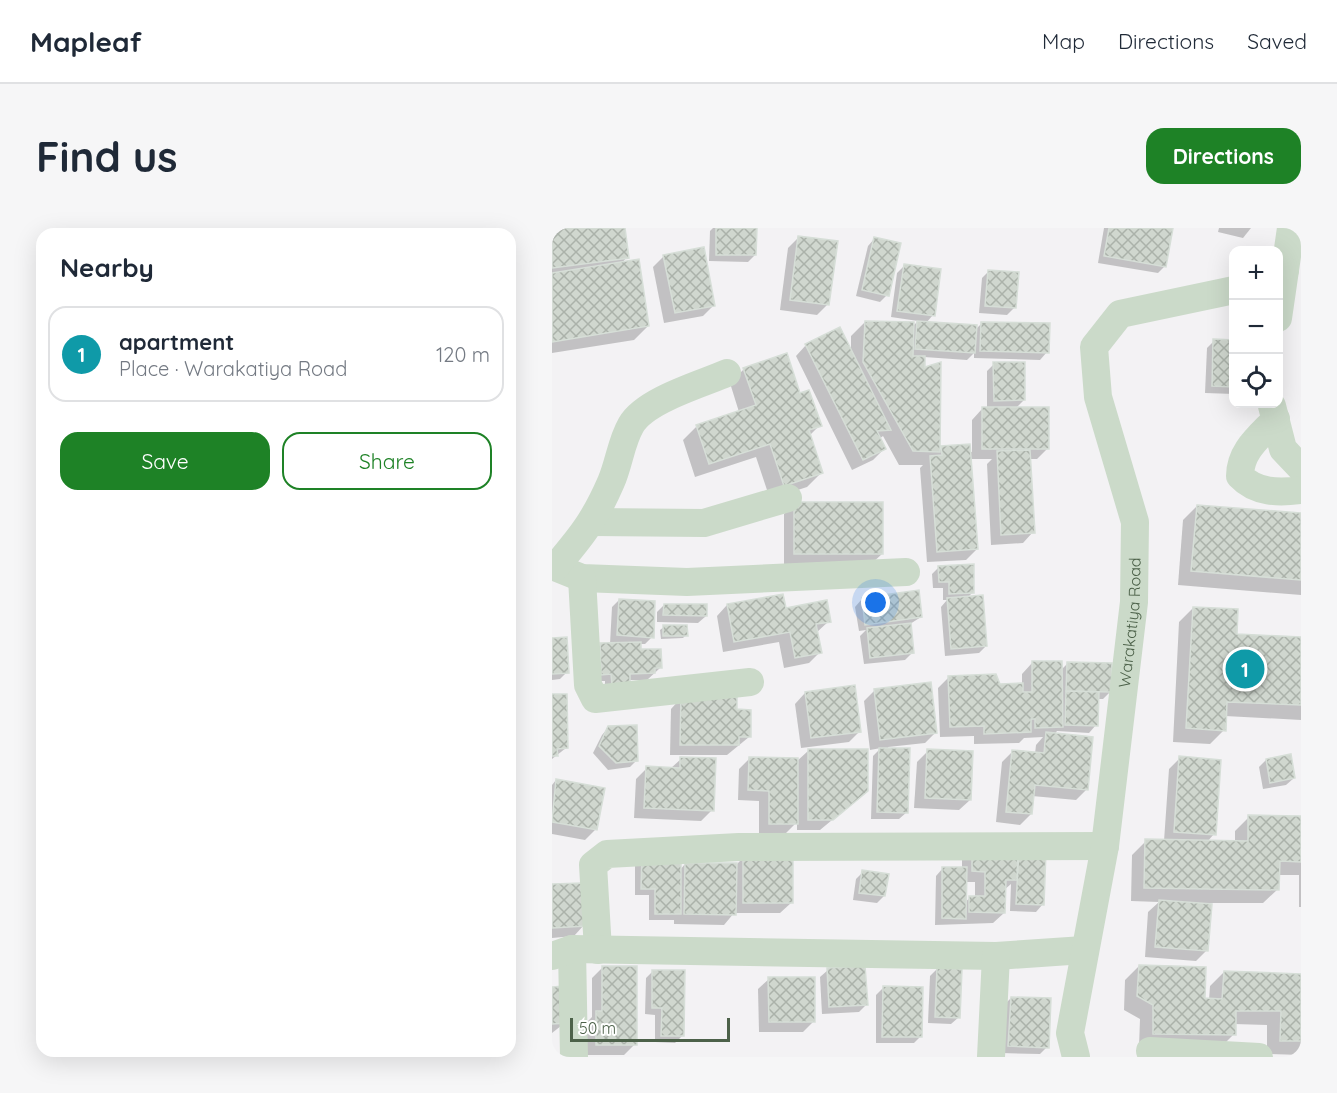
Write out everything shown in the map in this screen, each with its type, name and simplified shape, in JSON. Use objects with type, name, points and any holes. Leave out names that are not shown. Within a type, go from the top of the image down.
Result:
[{"type":"street","points":[[1283,266],[1291,228]]},
{"type":"street","name":"Warakatiya Road","points":[[1076,1057],[1070,1033],[1105,846],[1134,602],[1136,522],[1098,397],[1094,347],[1120,314],[1229,291]]},
{"type":"street","points":[[728,373],[672,395],[631,424],[612,480],[593,522],[554,566],[582,578],[687,582],[906,572]]},
{"type":"street","points":[[1274,411],[1283,449],[1301,468]]},
{"type":"street","points":[[1274,411],[1240,462],[1240,476],[1249,485],[1266,491],[1301,490]]},
{"type":"street","points":[[593,522],[704,523],[788,498]]},
{"type":"street","points":[[582,578],[588,685],[595,699],[750,682]]},
{"type":"street","points":[[574,1057],[574,952],[593,865],[607,854],[739,847],[1105,846]]},
{"type":"street","points":[[574,952],[996,956],[1084,950]]},
{"type":"street","points":[[991,1057],[996,956]]},
{"type":"street","points":[[1150,1051],[1259,1057]]},
{"type":"building","points":[[552,228],[625,228],[629,258],[552,268]]},
{"type":"building","points":[[716,228],[757,228],[756,255],[716,255]]},
{"type":"building","points":[[1109,228],[1173,228],[1166,267],[1104,256]]},
{"type":"building","points":[[798,236],[838,241],[829,305],[790,300]]},
{"type":"building","points":[[874,237],[901,243],[889,296],[862,290]]},
{"type":"building","points":[[704,247],[715,306],[675,313],[663,255]]},
{"type":"building","points":[[639,259],[649,326],[552,342],[552,273]]},
{"type":"building","points":[[904,264],[941,269],[935,316],[897,311]]},
{"type":"building","points":[[988,270],[1019,272],[1016,308],[985,306]]},
{"type":"building","points":[[865,321],[914,322],[913,356],[925,356],[925,367],[941,362],[940,452],[913,451],[863,362]]},
{"type":"building","points":[[917,321],[977,325],[975,353],[915,349]]},
{"type":"building","points":[[981,322],[1050,323],[1049,353],[980,351]]},
{"type":"building","points":[[840,327],[891,430],[877,431],[886,449],[863,460],[805,344]]},
{"type":"building","points":[[1213,339],[1229,340],[1229,387],[1212,386]]},
{"type":"building","points":[[787,353],[800,393],[809,390],[822,426],[809,430],[823,473],[784,486],[770,444],[709,464],[696,425],[756,405],[743,368]]},
{"type":"building","points":[[993,362],[1025,362],[1025,400],[994,401]]},
{"type":"building","points":[[982,407],[1049,407],[1049,449],[982,449]]},
{"type":"building","points":[[970,444],[978,549],[937,552],[930,456],[942,455],[941,446]]},
{"type":"building","points":[[1030,450],[1035,533],[1001,535],[997,451]]},
{"type":"building","points":[[794,502],[883,502],[883,554],[794,554]]},
{"type":"building","points":[[1197,505],[1301,513],[1301,580],[1191,571]]},
{"type":"building","points":[[974,564],[974,593],[949,594],[949,582],[939,582],[938,566]]},
{"type":"building","points":[[919,590],[922,617],[865,625],[862,598]]},
{"type":"building","points":[[783,594],[786,608],[827,600],[831,622],[816,624],[822,653],[795,658],[790,632],[734,642],[727,604]]},
{"type":"building","points":[[983,595],[987,646],[951,649],[947,598]]},
{"type":"building","points":[[619,599],[655,601],[654,638],[617,635]]},
{"type":"building","points":[[664,604],[707,604],[707,616],[663,615]]},
{"type":"building","points":[[1193,607],[1238,609],[1237,634],[1301,637],[1301,705],[1227,702],[1226,731],[1186,728]]},
{"type":"building","points":[[911,623],[914,653],[870,658],[867,628]]},
{"type":"building","points":[[663,625],[687,625],[688,636],[663,636]]},
{"type":"building","points":[[567,637],[569,673],[552,674],[552,638]]},
{"type":"building","points":[[641,642],[641,649],[661,649],[662,668],[655,668],[655,673],[630,674],[630,684],[612,685],[611,674],[601,675],[600,643]]},
{"type":"building","points":[[1032,661],[1062,661],[1063,727],[1035,728],[1035,719],[1031,719],[1031,732],[984,734],[984,726],[950,727],[948,676],[996,674],[1000,684],[1023,683],[1023,692],[1032,692]]},
{"type":"building","points":[[1067,662],[1112,663],[1111,692],[1066,691]]},
{"type":"building","points":[[931,682],[937,733],[880,740],[874,689]]},
{"type":"building","points":[[855,685],[861,732],[811,738],[805,692]]},
{"type":"building","points":[[1066,691],[1099,692],[1098,726],[1065,725]]},
{"type":"building","points":[[552,694],[567,694],[568,748],[557,749],[558,756],[552,756]]},
{"type":"building","points":[[681,696],[737,697],[737,709],[751,710],[751,737],[739,737],[739,745],[680,745]]},
{"type":"building","points":[[637,725],[638,761],[616,763],[599,746],[608,726]]},
{"type":"building","points":[[1046,732],[1093,737],[1088,790],[1035,785],[1032,814],[1006,812],[1012,750],[1044,753]]},
{"type":"building","points":[[879,748],[910,748],[908,813],[877,812]]},
{"type":"building","points":[[808,749],[868,749],[868,791],[833,820],[808,820]]},
{"type":"building","points":[[927,749],[973,751],[971,800],[925,798]]},
{"type":"building","points":[[1291,754],[1295,778],[1270,783],[1266,759]]},
{"type":"building","points":[[1179,756],[1221,760],[1216,835],[1174,832]]},
{"type":"building","points":[[680,757],[716,758],[714,811],[644,808],[646,766],[680,768]]},
{"type":"building","points":[[749,757],[798,758],[798,824],[769,824],[769,791],[748,790]]},
{"type":"building","points":[[556,779],[605,788],[597,830],[552,822]]},
{"type":"building","points":[[1248,815],[1301,816],[1301,862],[1280,861],[1279,890],[1144,888],[1145,839],[1248,841]]},
{"type":"building","points":[[972,847],[1018,848],[1017,880],[1006,880],[1005,913],[969,912],[969,896],[985,896],[985,872],[972,871]]},
{"type":"building","points":[[1019,850],[1046,851],[1044,905],[1016,904]]},
{"type":"building","points":[[743,855],[793,855],[793,903],[743,903]]},
{"type":"building","points":[[642,856],[681,857],[681,914],[655,914],[655,889],[641,889]]},
{"type":"building","points":[[685,863],[737,863],[736,915],[684,914]]},
{"type":"building","points":[[942,867],[967,867],[966,919],[942,918]]},
{"type":"building","points":[[862,870],[889,874],[885,896],[859,893]]},
{"type":"building","points":[[583,883],[586,926],[552,928],[552,884]]},
{"type":"building","points":[[1159,900],[1212,904],[1208,951],[1155,947]]},
{"type":"building","points":[[1139,965],[1206,967],[1205,998],[1222,999],[1224,971],[1301,974],[1301,1041],[1280,1041],[1281,1011],[1236,1011],[1236,1035],[1153,1034],[1153,1005],[1137,996]]},
{"type":"building","points":[[602,966],[637,966],[637,1045],[596,1045],[596,1011],[602,1011]]},
{"type":"building","points":[[865,966],[868,1005],[829,1007],[827,968]]},
{"type":"building","points":[[937,968],[962,969],[960,1018],[935,1017]]},
{"type":"building","points":[[652,970],[685,970],[684,1036],[661,1036],[662,1008],[652,1008]]},
{"type":"building","points":[[768,977],[815,977],[815,1022],[769,1022]]},
{"type":"building","points":[[564,986],[567,1023],[552,1024],[552,987]]},
{"type":"building","points":[[883,986],[923,987],[922,1037],[882,1037]]},
{"type":"building","points":[[1011,997],[1051,998],[1049,1048],[1008,1046]]},
{"type":"place","name":"apartment","points":[[1245,669]]}]
